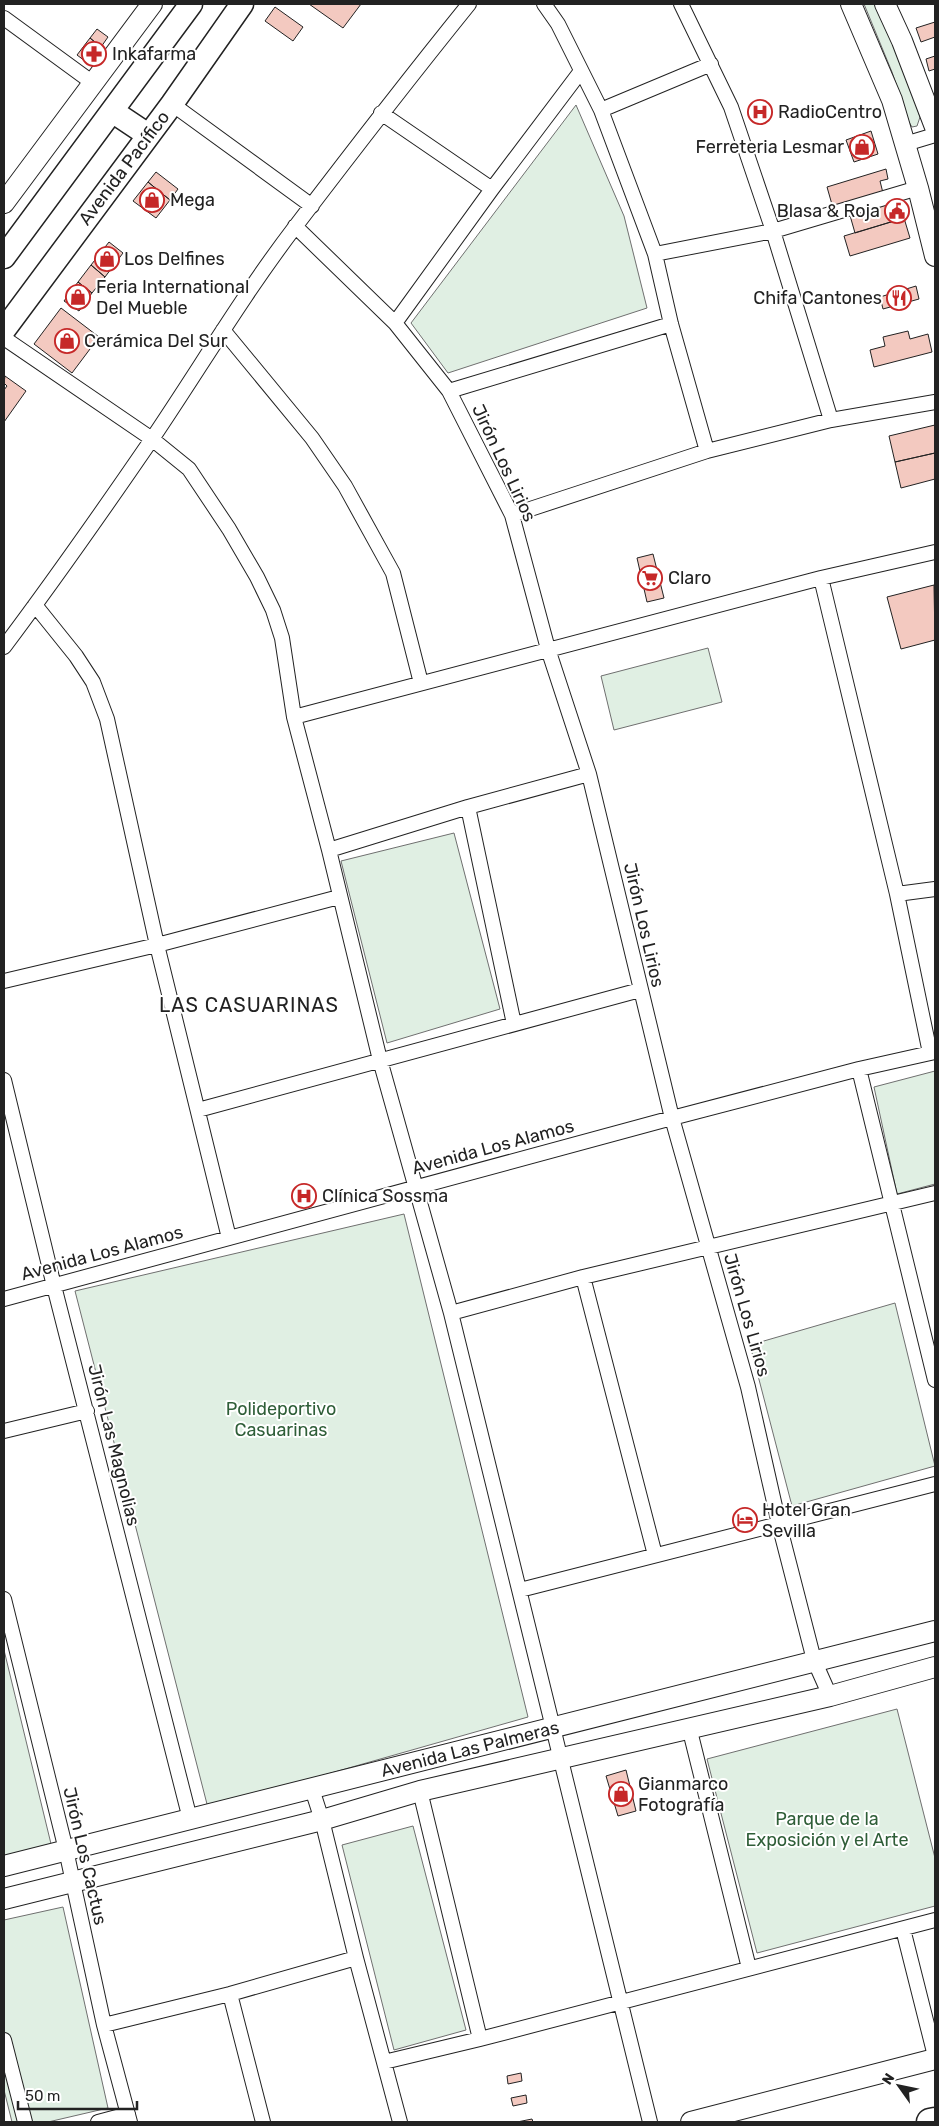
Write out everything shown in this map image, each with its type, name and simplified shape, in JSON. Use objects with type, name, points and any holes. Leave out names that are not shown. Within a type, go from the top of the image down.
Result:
[{"type":"highway","points":[[930,2122],[935,2121]]},
{"type":"main road","points":[[4,203],[152,4]]},
{"type":"main road","points":[[4,257],[191,4]]},
{"type":"main road","name":"Avenida Pacífico","points":[[4,330],[172,104],[242,4]]},
{"type":"main road","points":[[851,4],[892,100],[918,188],[935,256]]},
{"type":"main road","points":[[885,4],[902,41],[935,127]]},
{"type":"main road","points":[[112,111],[148,135]]},
{"type":"main road","name":"Avenida Las Palmeras","points":[[4,1866],[935,1631]]},
{"type":"main road","name":"Avenida Las Palmeras","points":[[4,1899],[322,1820],[420,1791],[689,1727],[830,1696],[935,1667]]},
{"type":"main road","points":[[691,2122],[935,2057]]},
{"type":"street","points":[[4,647],[152,439],[223,330],[295,226],[381,113],[469,4]]},
{"type":"street","points":[[544,4],[558,24],[602,110],[655,254],[671,324],[707,451]]},
{"type":"street","points":[[681,4],[731,107],[773,231],[832,420]]},
{"type":"street","points":[[4,18],[94,83]]},
{"type":"street","points":[[602,110],[711,64]]},
{"type":"street","points":[[395,322],[492,188],[581,71]]},
{"type":"street","points":[[172,104],[312,206]]},
{"type":"street","points":[[381,113],[492,188]]},
{"type":"street","points":[[905,144],[935,135]]},
{"type":"street","points":[[655,254],[773,231],[918,188]]},
{"type":"street","name":"Jirón Los Lirios","points":[[295,226],[395,322],[450,392],[512,516],[548,649],[590,774],[672,1118],[748,1387],[779,1524],[814,1660],[830,1696]]},
{"type":"street","points":[[450,392],[671,324]]},
{"type":"street","points":[[223,330],[312,438],[345,486],[393,573],[421,683]]},
{"type":"street","points":[[4,338],[152,439],[189,469],[258,577],[273,610],[282,638],[294,717],[329,850],[380,1060],[451,1313],[650,2122]]},
{"type":"street","points":[[512,516],[707,451],[832,420],[935,402]]},
{"type":"street","points":[[294,717],[821,578],[935,552]]},
{"type":"street","points":[[821,578],[898,894],[933,1053]]},
{"type":"street","points":[[35,605],[76,656],[94,682],[107,719],[157,945],[229,1238]]},
{"type":"street","points":[[329,850],[468,807],[590,774]]},
{"type":"street","points":[[468,807],[514,1024]]},
{"type":"street","points":[[898,894],[935,889]]},
{"type":"street","points":[[4,981],[157,945],[339,897]]},
{"type":"street","points":[[198,1110],[640,990]]},
{"type":"street","name":"Avenida Los Alamos","points":[[4,1299],[672,1118],[933,1053]]},
{"type":"street","points":[[859,1070],[935,1380]]},
{"type":"street","name":"Jirón Las Magnolias","points":[[5,1087],[190,1819]]},
{"type":"street","points":[[451,1313],[583,1277],[935,1193]]},
{"type":"street","points":[[583,1277],[655,1556]]},
{"type":"street","points":[[4,1431],[87,1411]]},
{"type":"street","points":[[520,1590],[935,1484]]},
{"type":"street","name":"Jirón Los Cactus","points":[[4,1599],[66,1850],[104,2025],[129,2118]]},
{"type":"street","points":[[689,1727],[749,1968]]},
{"type":"street","points":[[312,1788],[322,1820],[356,1958],[400,2122]]},
{"type":"street","points":[[420,1791],[480,2039]]},
{"type":"street","points":[[384,2062],[480,2039],[935,1920]]},
{"type":"street","points":[[903,1929],[935,2057]]},
{"type":"street","points":[[104,2025],[230,1994],[356,1958]]},
{"type":"street","points":[[230,1994],[263,2122]]},
{"type":"street","points":[[4,2040],[25,2122]]},
{"type":"street","points":[[98,2122],[129,2118]]},
{"type":"green space","points":[[864,4],[879,4],[909,81],[920,117],[917,126],[912,127],[909,122],[892,72]]},
{"type":"green space","points":[[576,105],[624,216],[647,308],[448,373],[411,323]]},
{"type":"green space","points":[[708,648],[722,702],[614,730],[601,676]]},
{"type":"green space","points":[[454,833],[500,1009],[387,1043],[341,861]]},
{"type":"green space","points":[[935,1071],[935,1184],[897,1194],[874,1087]]},
{"type":"green space","name":"Polideportivo Casuarinas","points":[[404,1214],[528,1717],[208,1808],[75,1291]]},
{"type":"green space","points":[[895,1303],[935,1466],[792,1506],[750,1345]]},
{"type":"green space","points":[[4,1650],[52,1848],[4,1860]]},
{"type":"green space","name":"Parque de la Exposición y el Arte","points":[[897,1709],[935,1858],[935,1906],[757,1953],[707,1759]]},
{"type":"green space","points":[[413,1826],[466,2030],[394,2050],[342,1845]]},
{"type":"green space","points":[[63,1907],[108,2108],[48,2122],[12,2122],[4,2090],[4,1920]]},
{"type":"building","points":[[309,4],[361,4],[343,28]]},
{"type":"building","points":[[275,7],[303,27],[293,41],[265,21]]},
{"type":"building","points":[[935,22],[935,37],[921,42],[916,28]]},
{"type":"building","points":[[97,29],[108,37],[101,47],[90,38]]},
{"type":"building","points":[[90,38],[101,47],[89,64],[77,55]]},
{"type":"building","points":[[935,56],[935,69],[929,71],[926,59]]},
{"type":"building","name":"Ferreteria Lesmar","points":[[871,131],[878,154],[854,162],[846,140]]},
{"type":"building","points":[[886,169],[888,179],[880,181],[883,193],[833,208],[827,187]]},
{"type":"building","points":[[156,172],[178,189],[170,200],[148,182]]},
{"type":"building","name":"Mega","points":[[148,182],[170,200],[156,218],[133,201]]},
{"type":"building","points":[[897,198],[904,218],[855,233],[849,212]]},
{"type":"building","points":[[904,218],[910,238],[850,256],[844,236]]},
{"type":"building","name":"Los Delfines","points":[[109,242],[123,253],[105,277],[91,265]]},
{"type":"building","points":[[91,265],[105,277],[92,293],[78,282]]},
{"type":"building","name":"Feria International Del Mueble","points":[[78,282],[92,293],[79,311],[64,301]]},
{"type":"building","name":"Chifa Cantones","points":[[916,286],[919,299],[883,309],[880,297]]},
{"type":"building","name":"Cerámica Del Sur","points":[[61,308],[99,337],[72,373],[34,344]]},
{"type":"building","points":[[908,331],[910,339],[928,334],[932,352],[874,367],[870,350],[885,346],[883,337]]},
{"type":"building","points":[[5,376],[26,391],[4,422],[4,390],[7,386],[4,383]]},
{"type":"building","points":[[935,425],[935,453],[895,462],[889,436]]},
{"type":"building","points":[[935,453],[935,479],[901,488],[895,462]]},
{"type":"building","name":"Claro","points":[[653,554],[664,598],[647,602],[637,558]]},
{"type":"building","points":[[934,585],[935,640],[901,649],[887,597]]},
{"type":"building","name":"Gianmarco Fotografía","points":[[626,1770],[636,1811],[618,1816],[606,1776]]},
{"type":"building","points":[[521,2073],[522,2081],[508,2084],[507,2076]]},
{"type":"building","points":[[526,2095],[527,2103],[513,2106],[511,2098]]},
{"type":"building","points":[[532,2119],[533,2122],[517,2122]]},
{"type":"place","name":"Inkafarma","points":[[94,54]]},
{"type":"place","name":"RadioCentro","points":[[760,112]]},
{"type":"place","name":"Ferreteria Lesmar","points":[[862,147]]},
{"type":"place","name":"Mega","points":[[152,200]]},
{"type":"place","name":"Blasa & Roja","points":[[897,211]]},
{"type":"place","name":"Los Delfines","points":[[107,259]]},
{"type":"place","name":"Feria International Del Mueble","points":[[78,297]]},
{"type":"place","name":"Chifa Cantones","points":[[899,298]]},
{"type":"place","name":"Cerámica Del Sur","points":[[67,341]]},
{"type":"place","name":"Claro","points":[[650,578]]},
{"type":"place","name":"Clínica Sossma","points":[[304,1196]]},
{"type":"place","name":"Hotel Gran Sevilla","points":[[745,1520]]},
{"type":"place","name":"Gianmarco Fotografía","points":[[621,1794]]},
{"type":"district","name":"LAS CASUARINAS","points":[[249,1005]]}]
